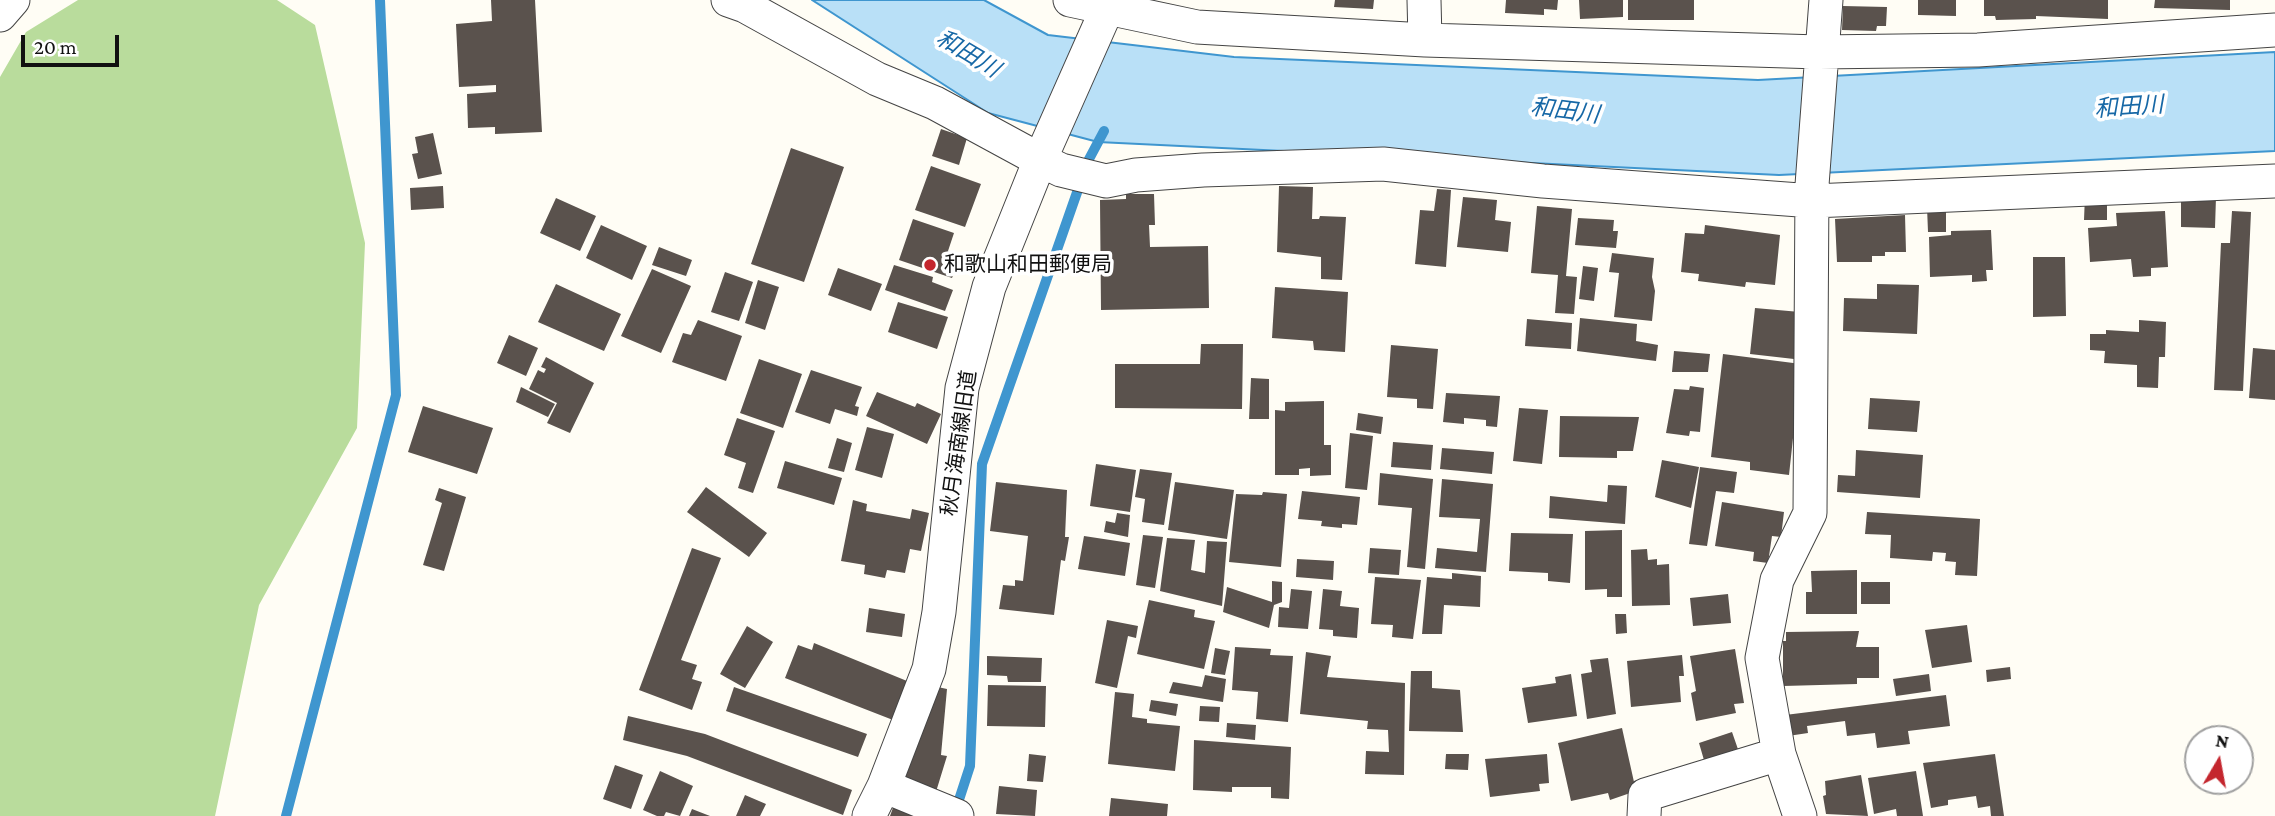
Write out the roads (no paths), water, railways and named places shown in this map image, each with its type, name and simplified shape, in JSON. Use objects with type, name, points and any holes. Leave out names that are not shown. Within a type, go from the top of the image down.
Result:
[{"type":"street","points":[[0,15],[13,0]]},
{"type":"street","points":[[728,0],[745,6],[877,79],[1043,153],[1061,170],[1106,181],[1136,175],[1203,170],[1383,164],[1543,181],[1812,193],[2275,181]]},
{"type":"street","points":[[1069,0],[1197,27],[1426,40],[1819,52],[1978,50],[2275,30]]},
{"type":"street","points":[[1424,0],[1426,40]]},
{"type":"street","points":[[1800,816],[1779,754],[1762,658],[1777,580],[1810,513],[1812,193],[1819,52],[1826,0]]},
{"type":"street","name":"秋月海南線旧道","points":[[869,816],[884,786],[929,669],[939,612],[962,387],[989,287],[1043,153],[1109,8]]},
{"type":"street","points":[[1644,816],[1645,795],[1779,754]]},
{"type":"street","points":[[884,786],[957,816]]},
{"type":"water","name":"和田川","points":[[812,0],[984,0],[1048,35],[1234,57],[1758,80],[2275,52],[2275,151],[1779,175],[1098,142],[988,113]]},
{"type":"waterway","points":[[286,816],[396,395],[380,0]]},
{"type":"waterway","points":[[956,809],[970,766],[982,464],[1088,161],[1104,131]]},
{"type":"place","name":"和歌山和田郵便局","points":[[930,265]]}]
